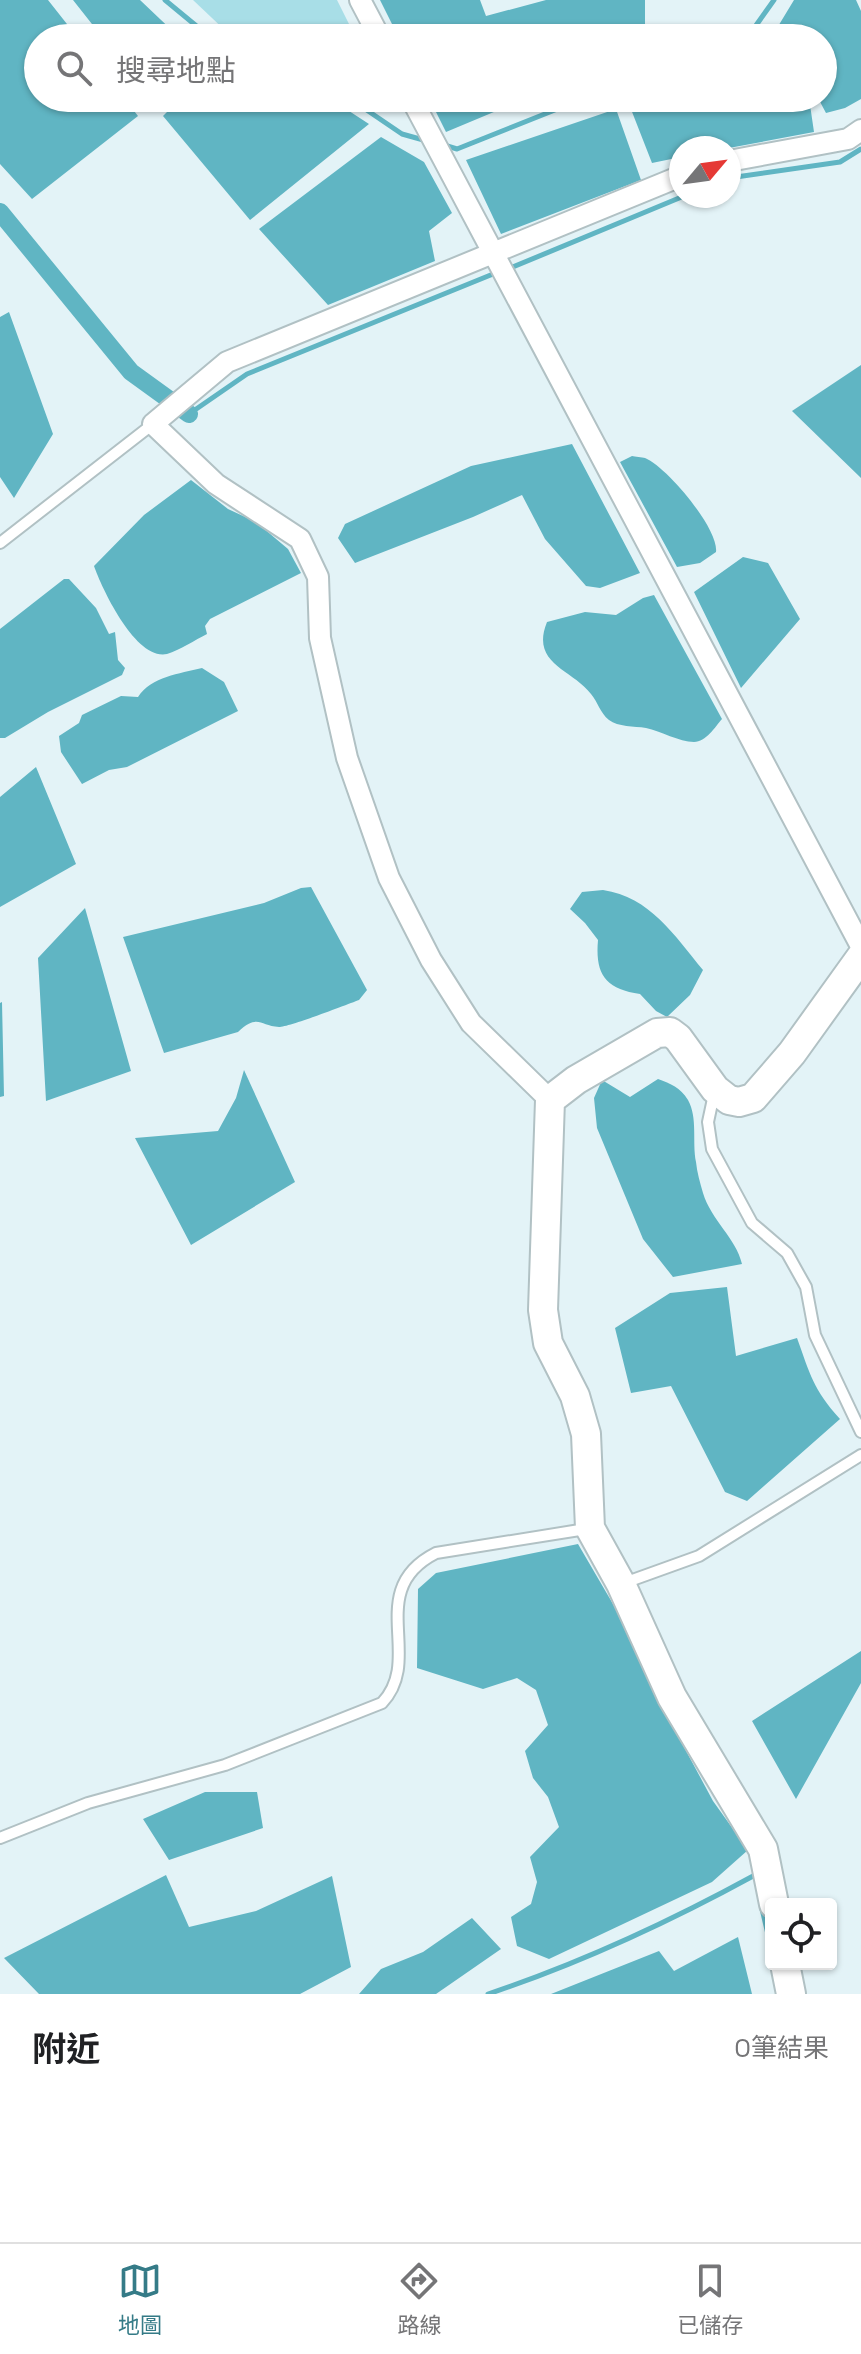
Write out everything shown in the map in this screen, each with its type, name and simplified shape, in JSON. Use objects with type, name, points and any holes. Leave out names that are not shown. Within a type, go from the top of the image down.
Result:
[{"type":"street","points":[[360,0],[373,24]]},
{"type":"street","points":[[418,112],[861,946]]},
{"type":"street","points":[[741,159],[848,139],[861,130]]},
{"type":"street","points":[[669,181],[227,362],[153,424],[216,484],[300,539],[318,577],[320,638],[347,758],[389,878],[431,960],[471,1023],[550,1100],[543,1310],[548,1343],[575,1396],[586,1434],[590,1528],[621,1584],[672,1697],[763,1849],[773,1898]]},
{"type":"street","points":[[550,1100],[576,1080],[657,1033],[670,1032],[678,1038],[715,1089],[729,1100],[739,1102],[753,1098],[792,1053],[861,957]]},
{"type":"street","points":[[786,1970],[791,1994]]},
{"type":"lane","points":[[0,543],[153,424]]},
{"type":"lane","points":[[715,1089],[708,1122],[712,1149],[752,1223],[787,1253],[806,1287],[815,1335],[861,1432]]},
{"type":"lane","points":[[621,1584],[699,1556],[861,1455]]},
{"type":"lane","points":[[0,1838],[88,1803],[225,1765],[382,1703],[392,1692],[398,1674],[398,1605],[403,1582],[416,1563],[436,1553],[590,1528]]},
{"type":"shaded area","points":[[0,0],[48,0],[67,24],[24,24],[24,112],[135,112],[138,116],[32,199],[0,164]]},
{"type":"shaded area","points":[[73,0],[140,0],[165,24],[92,24]]},
{"type":"shaded area","points":[[193,0],[337,0],[349,24],[218,24]]},
{"type":"shaded area","points":[[380,0],[480,0],[486,16],[546,0],[645,0],[645,24],[392,24]]},
{"type":"shaded area","points":[[794,0],[856,0],[861,11],[861,99],[837,110],[837,24],[779,24]]},
{"type":"shaded area","points":[[167,112],[351,112],[369,124],[250,220],[163,116]]},
{"type":"shaded area","points":[[436,112],[494,112],[446,132]]},
{"type":"shaded area","points":[[607,112],[617,112],[641,180],[501,234],[466,160]]},
{"type":"shaded area","points":[[632,112],[811,112],[814,132],[741,146],[741,136],[669,136],[669,159],[652,163]]},
{"type":"shaded area","points":[[381,137],[424,162],[452,213],[429,231],[435,261],[328,305],[259,229]]},
{"type":"shaded area","points":[[9,312],[53,434],[14,498],[0,477],[0,317]]},
{"type":"shaded area","points":[[861,365],[861,478],[792,411]]},
{"type":"shaded area","points":[[572,444],[640,573],[600,588],[586,586],[545,539],[522,495],[355,563],[338,538],[345,524],[471,466]]},
{"type":"shaded area","points":[[632,456],[645,458],[678,486],[701,515],[715,542],[716,552],[700,563],[677,567],[620,462]]},
{"type":"shaded area","points":[[191,480],[228,509],[256,522],[288,549],[301,573],[210,619],[205,626],[207,634],[167,654],[155,653],[132,635],[122,621],[94,566],[144,515]]},
{"type":"shaded area","points":[[743,557],[768,563],[800,619],[741,688],[694,592]]},
{"type":"shaded area","points":[[64,579],[69,579],[96,608],[109,634],[115,632],[118,660],[125,668],[122,675],[0,738],[0,629]]},
{"type":"shaded area","points":[[654,595],[722,719],[702,740],[682,740],[652,729],[621,725],[609,720],[583,685],[548,657],[544,647],[547,622],[585,612],[616,615],[643,598]]},
{"type":"shaded area","points":[[202,668],[224,682],[238,711],[127,767],[109,770],[82,784],[61,752],[59,736],[79,723],[82,715],[121,696],[138,697],[158,680]]},
{"type":"shaded area","points":[[36,767],[76,864],[0,907],[0,797]]},
{"type":"shaded area","points":[[311,887],[367,990],[359,1000],[285,1026],[250,1023],[238,1032],[164,1053],[123,937],[264,903]]},
{"type":"shaded area","points":[[603,890],[620,894],[648,909],[703,970],[690,995],[667,1017],[656,1011],[640,994],[611,984],[601,971],[598,940],[570,909],[582,892]]},
{"type":"shaded area","points":[[85,908],[131,1071],[46,1101],[38,958]]},
{"type":"shaded area","points":[[0,1003],[4,1096],[0,1097]]},
{"type":"shaded area","points":[[244,1070],[295,1182],[191,1245],[135,1138],[218,1131],[236,1098]]},
{"type":"shaded area","points":[[658,1079],[671,1084],[688,1100],[693,1114],[695,1154],[703,1193],[742,1264],[673,1277],[643,1239],[597,1128],[594,1098],[602,1080],[630,1097]]},
{"type":"shaded area","points":[[727,1287],[736,1356],[797,1338],[818,1390],[840,1419],[747,1501],[725,1492],[671,1386],[631,1393],[615,1328],[670,1293]]},
{"type":"shaded area","points":[[578,1544],[620,1616],[655,1693],[713,1801],[748,1850],[712,1882],[549,1959],[517,1946],[511,1917],[531,1904],[537,1882],[530,1857],[559,1827],[548,1797],[533,1778],[525,1751],[548,1725],[536,1690],[517,1678],[483,1689],[417,1668],[418,1589],[436,1573]]},
{"type":"shaded area","points":[[861,1651],[861,1683],[796,1799],[752,1721]]},
{"type":"shaded area","points":[[205,1792],[257,1792],[263,1828],[169,1860],[143,1819]]},
{"type":"shaded area","points":[[166,1875],[189,1927],[256,1911],[332,1876],[351,1967],[300,1994],[39,1994],[4,1958]]},
{"type":"shaded area","points":[[472,1918],[501,1949],[436,1994],[359,1994],[381,1969],[423,1952]]},
{"type":"shaded area","points":[[738,1937],[752,1994],[551,1994],[659,1951],[674,1971]]},
{"type":"waterway","points":[[165,0],[194,24]]},
{"type":"waterway","points":[[757,24],[774,0]]},
{"type":"waterway","points":[[370,112],[402,134],[427,141]]},
{"type":"waterway","points":[[444,145],[457,149],[550,112]]},
{"type":"waterway","points":[[741,176],[840,162],[861,149]]},
{"type":"waterway","points":[[508,269],[669,202]]},
{"type":"waterway","points":[[0,212],[131,372],[189,414]]},
{"type":"waterway","points":[[189,414],[247,374],[498,272]]},
{"type":"waterway","points":[[488,1994],[624,1940],[755,1875],[756,1880]]},
{"type":"waterway","points":[[762,1909],[765,1922]]}]
